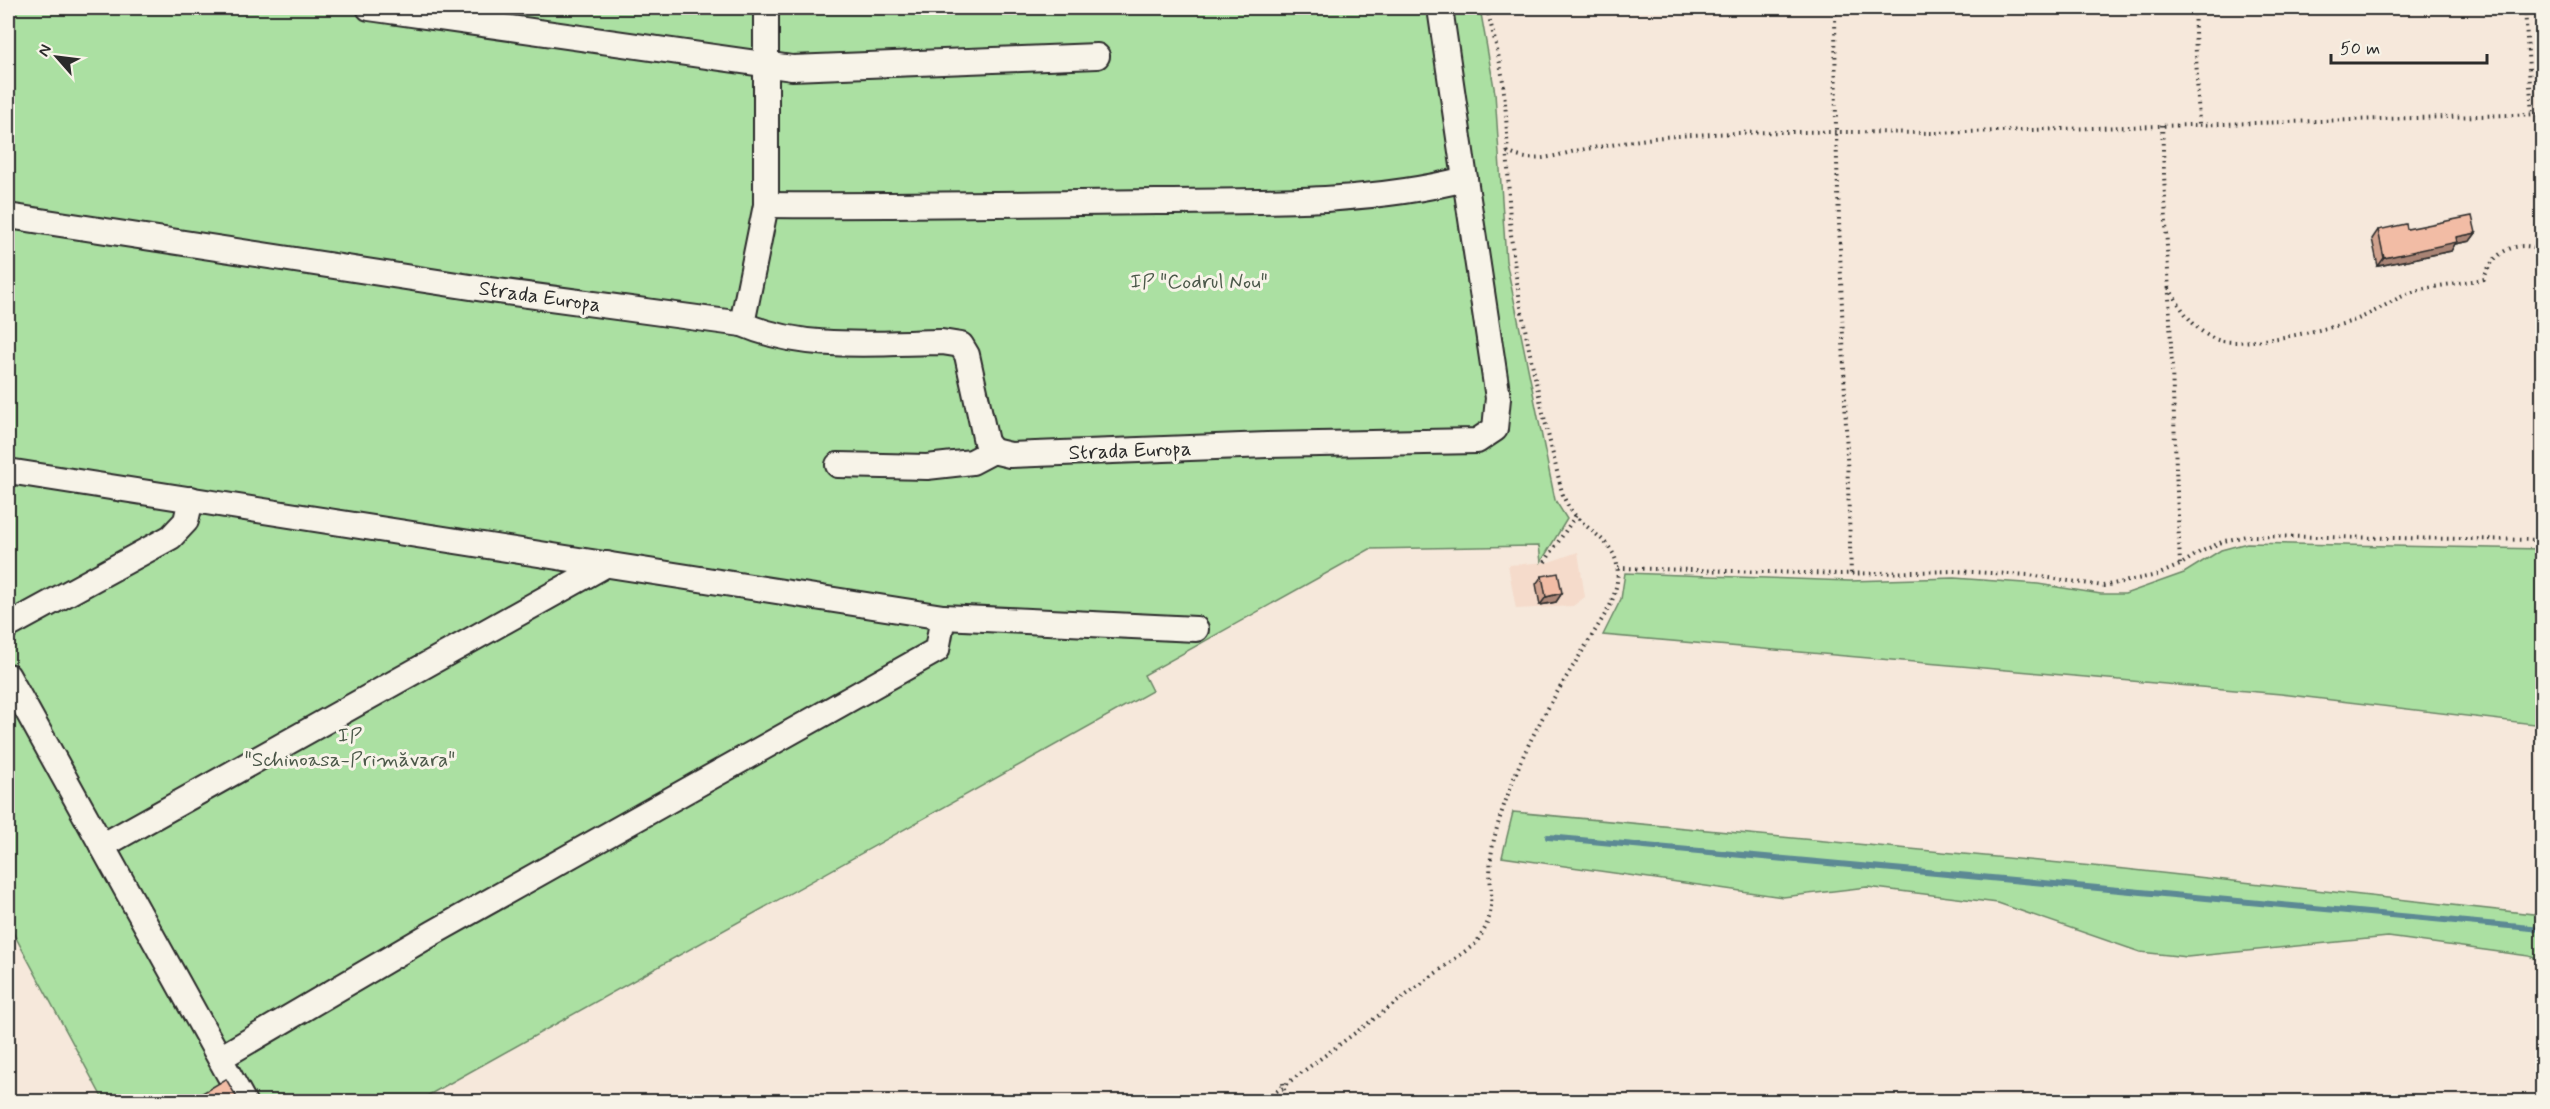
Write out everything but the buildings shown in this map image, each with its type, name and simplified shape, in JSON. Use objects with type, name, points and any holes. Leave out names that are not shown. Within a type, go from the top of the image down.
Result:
[{"type":"street","points":[[369,8],[792,68],[1097,56]]},
{"type":"street","points":[[742,324],[766,205],[766,8]]},
{"type":"street","points":[[766,205],[946,206],[1222,201],[1377,195],[1425,189],[1465,179],[1440,8]]},
{"type":"street","name":"Strada Europa","points":[[838,465],[927,467],[972,462],[993,452],[1010,455],[1267,445],[1477,441],[1495,429],[1497,398],[1465,179]]},
{"type":"street","name":"Strada Europa","points":[[8,216],[478,288],[742,324],[767,335],[810,342],[942,342],[961,345],[967,355],[986,442],[993,452]]},
{"type":"street","points":[[8,471],[943,617],[1196,629]]},
{"type":"street","points":[[8,626],[171,537],[186,521],[191,499]]},
{"type":"street","points":[[102,846],[607,564]]},
{"type":"street","points":[[220,1058],[434,933],[937,650],[943,617]]},
{"type":"street","points":[[8,676],[244,1101]]},
{"type":"path","points":[[1262,1101],[1283,1083],[1474,944],[1485,930],[1493,892],[1491,857],[1514,777],[1535,734],[1610,606],[1617,588],[1618,568],[1610,545],[1576,515],[1563,497],[1539,393],[1514,260],[1504,90],[1487,8]]},
{"type":"path","points":[[1835,8],[1836,132],[1851,574]]},
{"type":"path","points":[[2193,8],[2199,124]]},
{"type":"path","points":[[2525,8],[2532,115]]},
{"type":"path","points":[[1508,152],[1523,159],[1542,159],[1578,150],[1676,136],[1836,132],[1935,133],[2542,114]]},
{"type":"path","points":[[2162,125],[2180,565]]},
{"type":"path","points":[[2169,287],[2184,313],[2202,330],[2217,340],[2236,343],[2264,340],[2357,320],[2416,292],[2484,279],[2492,260],[2501,253],[2529,244],[2542,250]]},
{"type":"path","points":[[1545,562],[1576,515]]},
{"type":"path","points":[[1618,568],[1851,574],[1953,571],[2029,575],[2103,586],[2135,580],[2180,565],[2200,552],[2224,541],[2246,536],[2542,540]]},
{"type":"path","points":[[1283,1083],[1286,1101]]},
{"type":"shaded area","points":[[1578,552],[1585,597],[1573,606],[1516,609],[1508,565],[1549,562]]},
{"type":"green space","points":[[11,8],[1480,8],[1495,93],[1506,261],[1555,500],[1567,519],[1541,562],[1539,546],[1370,549],[1144,675],[1152,691],[418,1101],[104,1101],[8,923],[8,17]]},
{"type":"green space","points":[[2247,543],[2542,549],[2542,725],[2281,694],[1603,635],[1621,599],[1625,573],[1850,581],[1954,578],[2038,584],[2101,594],[2125,594],[2184,573],[2221,550]]},
{"type":"green space","points":[[1513,812],[2125,869],[2542,915],[2542,961],[2529,956],[2388,937],[2187,957],[2140,952],[1998,903],[1867,887],[1783,897],[1502,857]]},
{"type":"waterway","points":[[1548,837],[2542,929]]},
{"type":"park label","name":"IP \"Codrul Nou\"","points":[[1199,281]]},
{"type":"park label","name":"IP \"Schinoasa-Primăvara\"","points":[[350,747]]}]
